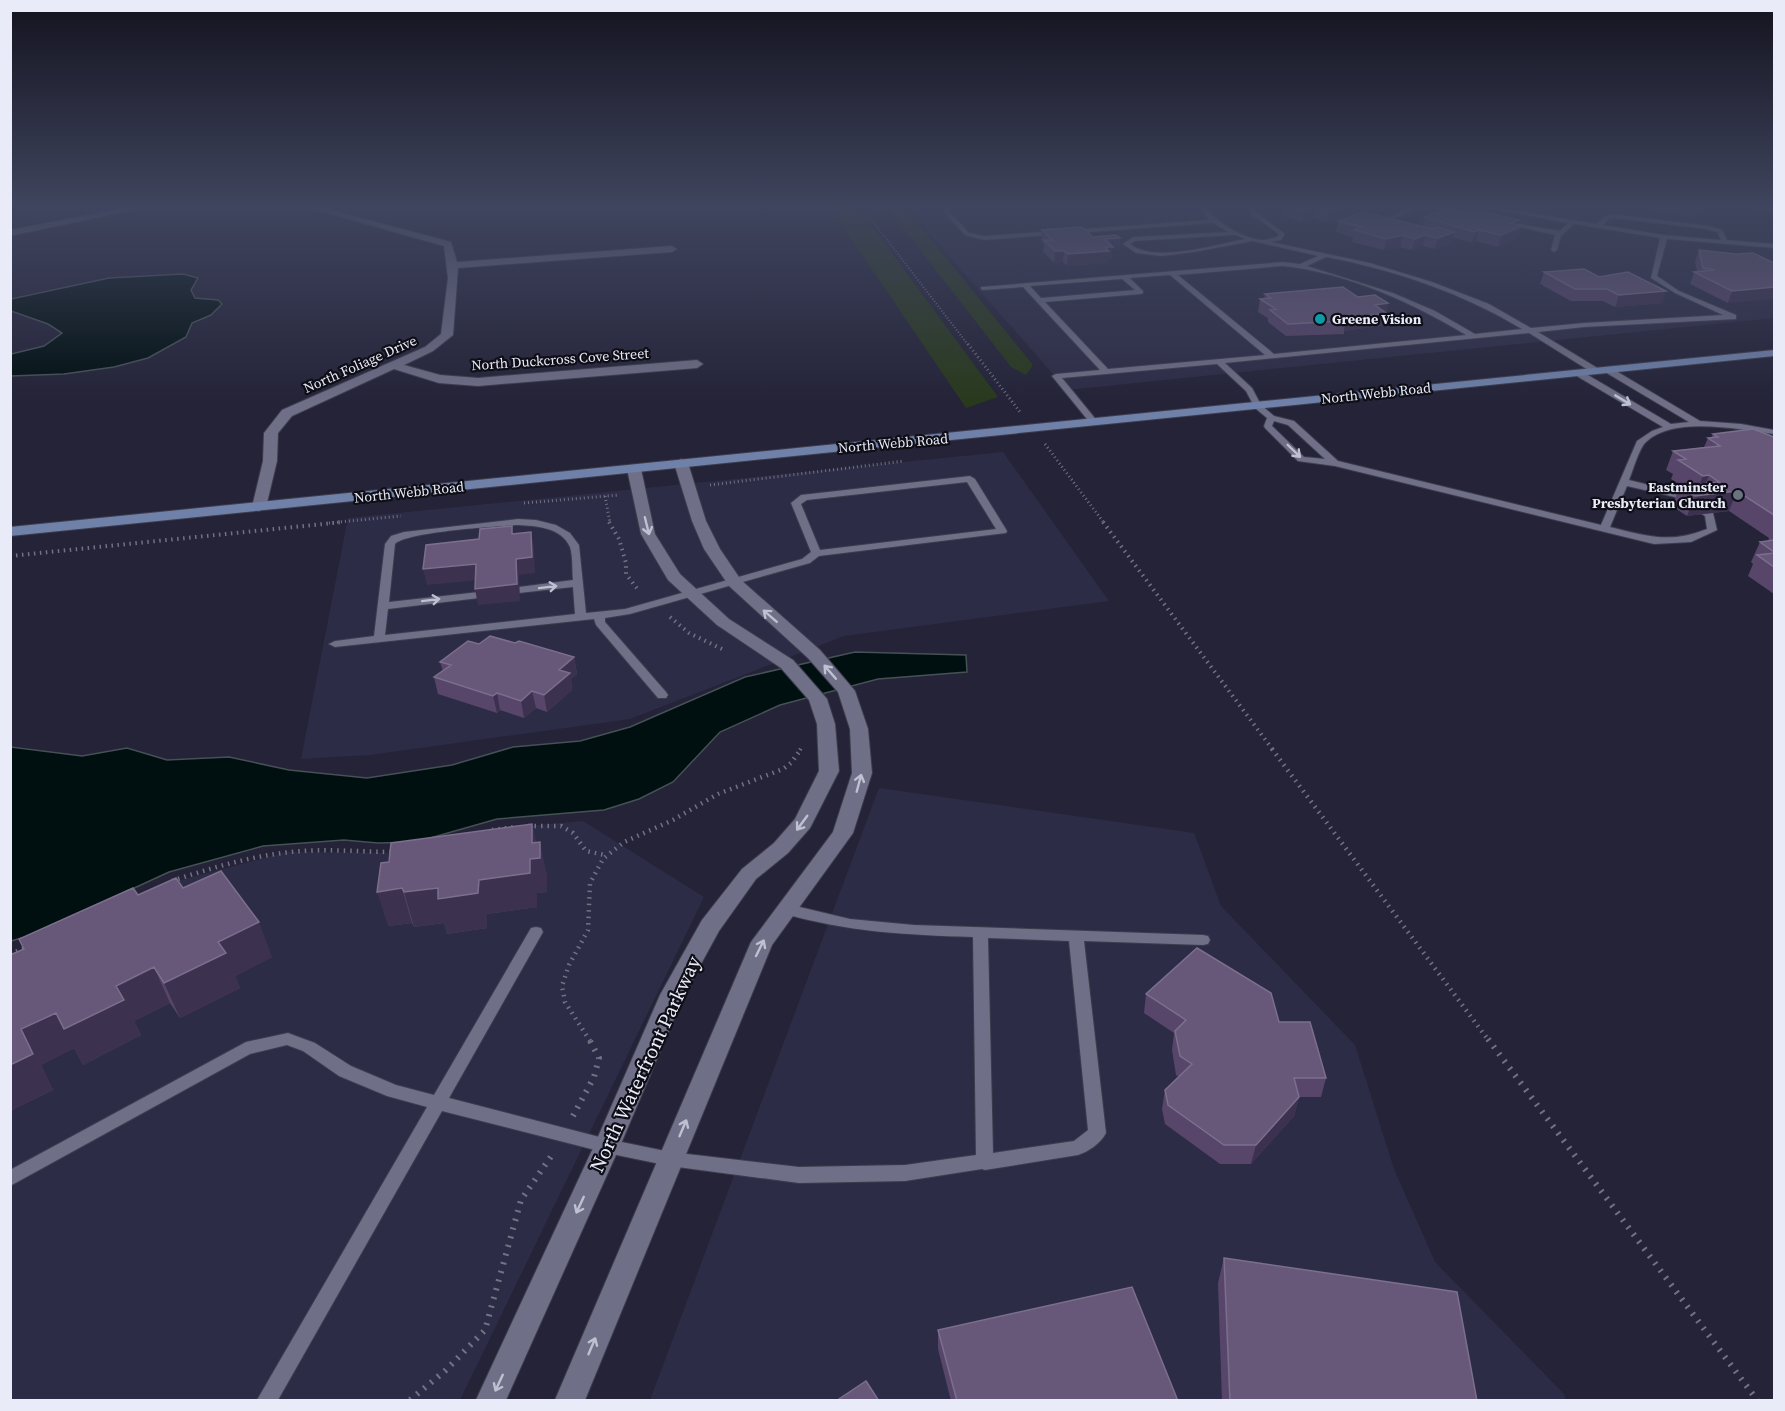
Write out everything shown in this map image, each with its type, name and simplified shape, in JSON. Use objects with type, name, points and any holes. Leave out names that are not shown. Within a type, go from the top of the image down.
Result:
[{"type":"main road","name":"North Webb Road","points":[[10,532],[1774,353]]},
{"type":"street","name":"North Foliage Drive","points":[[259,507],[270,461],[271,433],[287,414],[429,349],[447,335],[452,272]]},
{"type":"street","name":"North Duckcross Cove Street","points":[[392,366],[439,379],[478,382],[697,364]]},
{"type":"street","points":[[570,1401],[762,942],[843,833],[862,772],[859,729],[846,691],[814,654],[735,583],[712,549],[699,521],[681,463]]},
{"type":"street","name":"North Waterfront Parkway","points":[[491,1401],[608,1146],[672,994],[710,926],[748,874],[781,848],[803,823],[829,771],[826,724],[818,699],[787,664],[723,622],[674,577],[648,534],[634,469]]},
{"type":"lane","points":[[983,288],[1186,272]]},
{"type":"lane","points":[[1322,272],[1378,287],[1414,302],[1475,337]]},
{"type":"lane","points":[[1391,272],[1486,306],[1528,332],[1699,424]]},
{"type":"lane","points":[[1094,422],[1056,376],[1272,357],[1584,325],[1733,317],[1677,292],[1653,277],[1654,272]]},
{"type":"lane","points":[[1172,273],[1272,357]]},
{"type":"lane","points":[[1039,300],[1141,292],[1124,277]]},
{"type":"lane","points":[[1025,285],[1106,372]]},
{"type":"lane","points":[[1220,362],[1249,390],[1258,406],[1271,418],[1291,423],[1335,463]]},
{"type":"lane","points":[[1578,373],[1669,428]]},
{"type":"lane","points":[[1271,418],[1268,426],[1301,459],[1335,463],[1654,540],[1691,539],[1712,530],[1710,515],[1678,495],[1624,482]]},
{"type":"lane","points":[[1604,529],[1641,441],[1649,435],[1669,428],[1699,424],[1774,432]]},
{"type":"lane","points":[[335,644],[626,612],[693,595],[806,561],[816,553],[1002,531],[970,479],[804,497],[796,503],[816,553]]},
{"type":"lane","points":[[379,639],[390,544],[395,538],[488,525],[527,522],[562,532],[571,538],[574,547],[581,616]]},
{"type":"lane","points":[[519,590],[578,583]]},
{"type":"lane","points":[[383,606],[479,595]]},
{"type":"lane","points":[[599,614],[600,623],[662,695]]},
{"type":"lane","points":[[787,909],[850,924],[980,933],[1203,940]]},
{"type":"lane","points":[[267,1401],[536,932]]},
{"type":"lane","points":[[980,933],[985,1163]]},
{"type":"lane","points":[[10,1179],[246,1048],[288,1039],[309,1047],[345,1071],[393,1091],[563,1135],[670,1159],[799,1176],[905,1173],[1078,1148],[1097,1133],[1076,936]]},
{"type":"path","points":[[912,272],[1023,415]]},
{"type":"path","points":[[1041,439],[1757,1401]]},
{"type":"path","points":[[410,1401],[446,1370],[485,1330],[521,1200],[543,1170],[594,1077],[599,1058],[586,1034],[569,1013],[561,995],[562,979],[589,926],[590,882],[606,855],[633,835],[662,826],[733,788],[767,777],[786,767],[800,753],[805,739]]},
{"type":"path","points":[[490,830],[501,827],[561,826],[575,835],[579,847],[591,854],[606,855]]},
{"type":"path","points":[[166,883],[206,869],[270,856],[320,850],[400,853]]},
{"type":"path","points":[[10,954],[37,944]]},
{"type":"shaded area","points":[[963,272],[1774,272],[1774,318],[1067,390]]},
{"type":"shaded area","points":[[183,274],[198,278],[191,290],[195,298],[218,300],[222,304],[211,315],[192,323],[186,337],[148,358],[114,367],[64,374],[11,376],[11,354],[44,346],[62,333],[48,324],[11,311],[11,299],[109,278]]},
{"type":"shaded area","points":[[1003,452],[1109,601],[844,636],[630,719],[370,755],[301,759],[348,518]]},
{"type":"shaded area","points":[[855,652],[966,655],[967,672],[878,679],[780,705],[720,732],[673,782],[639,799],[604,810],[497,819],[416,842],[378,843],[344,840],[263,846],[169,872],[32,935],[11,941],[11,747],[82,756],[127,748],[167,760],[229,757],[289,770],[367,778],[452,765],[513,747],[580,741],[630,727],[745,677]]},
{"type":"shaded area","points":[[879,788],[1194,833],[1221,906],[1355,1045],[1394,1169],[1435,1262],[1564,1394],[1566,1400],[650,1400]]},
{"type":"shaded area","points":[[583,821],[704,897],[460,1400],[11,1400],[10,953],[41,947],[173,882],[287,852],[420,853],[504,828]]},
{"type":"green space","points":[[874,272],[906,272],[998,397],[966,408]]},
{"type":"green space","points":[[937,272],[957,272],[1033,365],[1026,375],[1011,367]]},
{"type":"building","points":[[1544,272],[1589,272],[1599,277],[1628,272],[1666,291],[1619,295],[1607,289],[1575,289]]},
{"type":"building","points":[[1694,272],[1774,272],[1774,287],[1732,291]]},
{"type":"building","points":[[1343,287],[1358,297],[1375,295],[1388,303],[1375,305],[1386,313],[1344,319],[1346,321],[1288,324],[1270,310],[1276,309],[1260,299],[1271,298],[1265,294]]},
{"type":"building","points":[[1753,429],[1774,437],[1774,515],[1737,491],[1695,496],[1680,486],[1719,482],[1709,475],[1703,476],[1678,460],[1686,459],[1673,451],[1720,446],[1708,438],[1718,437],[1713,434]]},
{"type":"building","points":[[512,526],[512,534],[531,532],[532,557],[516,559],[517,584],[475,589],[476,564],[423,569],[426,545],[479,539],[480,529]]},
{"type":"building","points":[[1774,540],[1774,552],[1760,542]]},
{"type":"building","points":[[1774,553],[1774,567],[1757,555]]},
{"type":"building","points":[[490,636],[515,643],[519,641],[574,657],[559,670],[570,673],[544,695],[532,691],[521,701],[497,693],[493,696],[434,677],[451,665],[440,662],[468,641],[479,644]]},
{"type":"building","points":[[532,824],[532,843],[540,842],[540,858],[530,859],[530,873],[479,880],[478,893],[438,899],[438,888],[404,892],[402,888],[377,892],[381,863],[389,862],[391,843]]},
{"type":"building","points":[[221,871],[259,922],[218,942],[226,953],[164,983],[154,967],[116,986],[124,1000],[64,1029],[56,1013],[21,1029],[33,1054],[10,1065],[10,955],[24,949],[19,939],[133,888],[138,895],[176,878],[183,888]]},
{"type":"building","points":[[1197,948],[1271,993],[1279,1022],[1310,1022],[1326,1078],[1294,1078],[1299,1097],[1256,1145],[1224,1145],[1168,1105],[1165,1090],[1192,1064],[1180,1056],[1175,1031],[1186,1020],[1146,994]]},
{"type":"building","points":[[1224,1258],[1457,1292],[1477,1401],[1230,1401]]},
{"type":"building","points":[[1132,1287],[1178,1401],[957,1401],[938,1330]]},
{"type":"building","points":[[866,1381],[879,1401],[836,1401]]},
{"type":"place","name":"Greene Vision","points":[[1320,319]]},
{"type":"place","name":"Eastminster Presbyterian Church","points":[[1738,495]]}]
